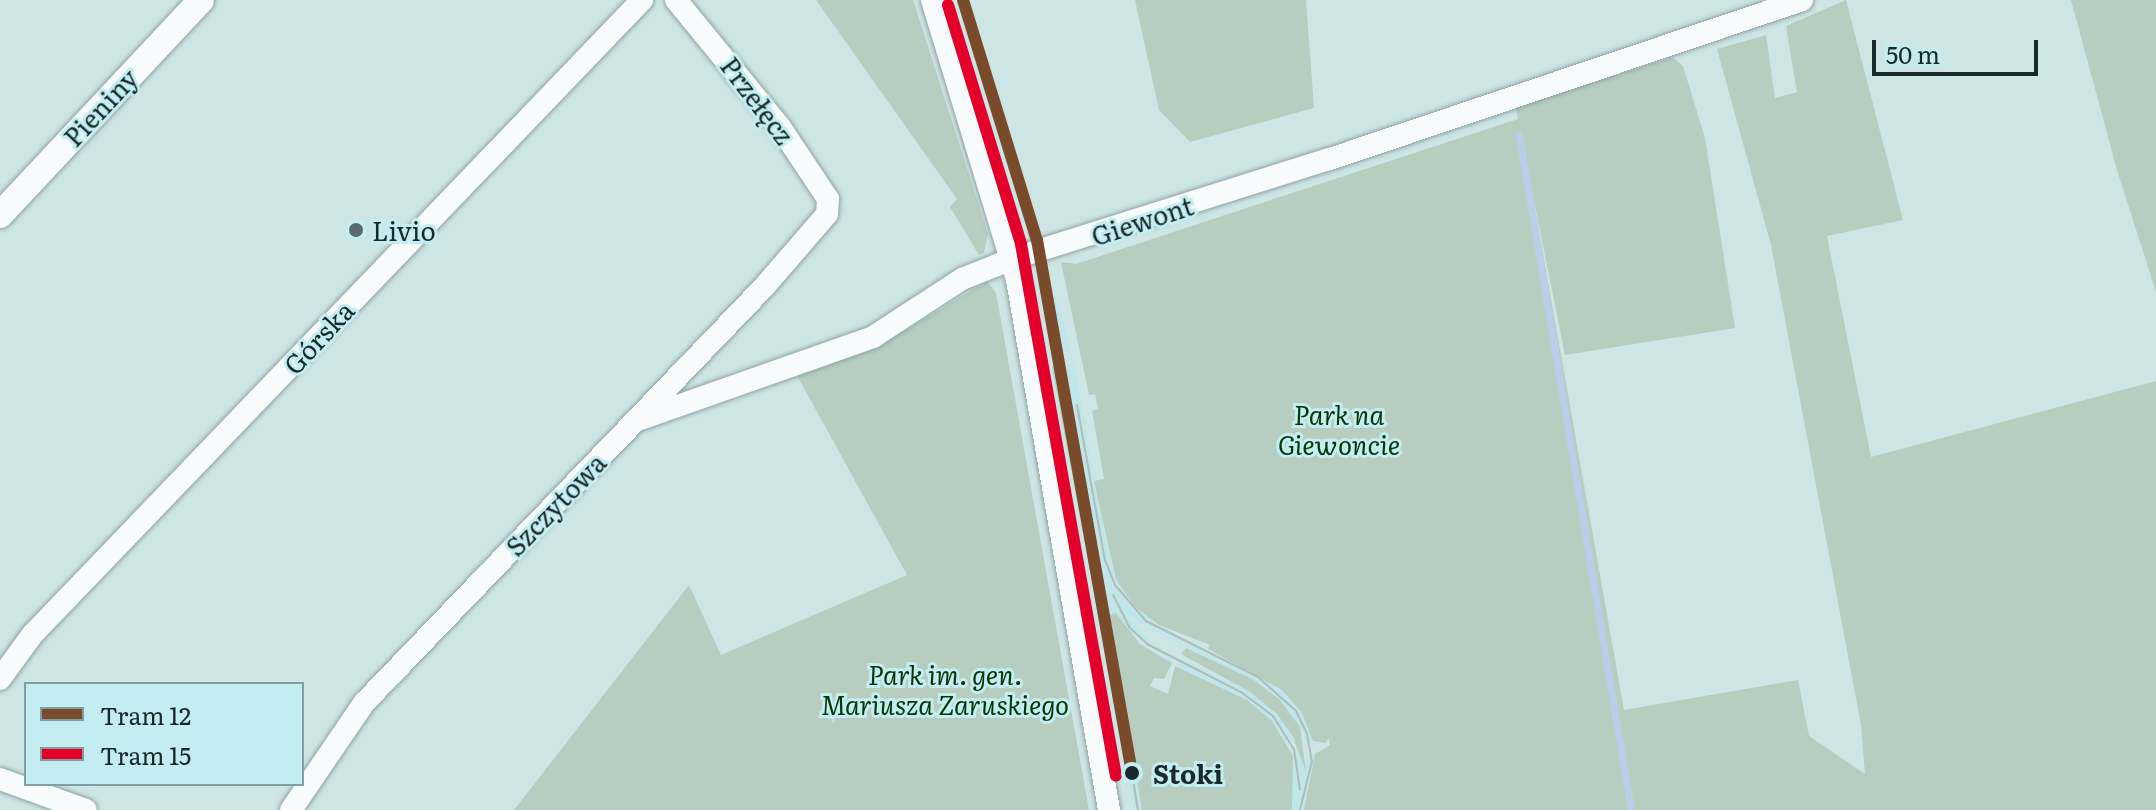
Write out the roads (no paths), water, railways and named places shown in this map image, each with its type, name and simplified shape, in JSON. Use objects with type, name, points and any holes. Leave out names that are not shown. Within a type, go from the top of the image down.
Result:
[{"type":"street","name":"Pieniny","points":[[0,215],[201,0]]},
{"type":"street","name":"Górska","points":[[0,679],[32,635],[642,0]]},
{"type":"street","name":"Przełęcz","points":[[676,0],[769,113],[830,207]]},
{"type":"street","points":[[932,0],[1012,259],[1109,810]]},
{"type":"street","name":"Giewont","points":[[635,421],[865,340],[962,279],[1012,259],[1330,159],[1802,0]]},
{"type":"street","name":"Szczytowa","points":[[291,810],[364,703],[764,287],[830,207]]},
{"type":"street","points":[[0,779],[86,810]]},
{"type":"waterway","points":[[1519,135],[1631,810]]},
{"type":"tram line","name":"12","points":[[963,0],[1037,240],[1132,773]]},
{"type":"tram line","name":"15","points":[[948,5],[1021,244],[1116,776]]},
{"type":"tram line","points":[[1077,405],[1105,560],[1115,585],[1146,621],[1258,677],[1296,711],[1307,734],[1312,761],[1300,810]]},
{"type":"tram line","points":[[1113,595],[1129,627],[1147,644],[1241,692],[1273,716],[1294,749],[1300,790]]},
{"type":"tram line","points":[[1132,773],[1138,810]]},
{"type":"place","name":"Livio","points":[[356,230]]},
{"type":"place","name":"Stoki","points":[[1132,773]]},
{"type":"park label","name":"Park na Giewoncie","points":[[1339,429]]},
{"type":"park label","name":"Park im. gen. Mariusza Zaruskiego","points":[[945,689]]}]
